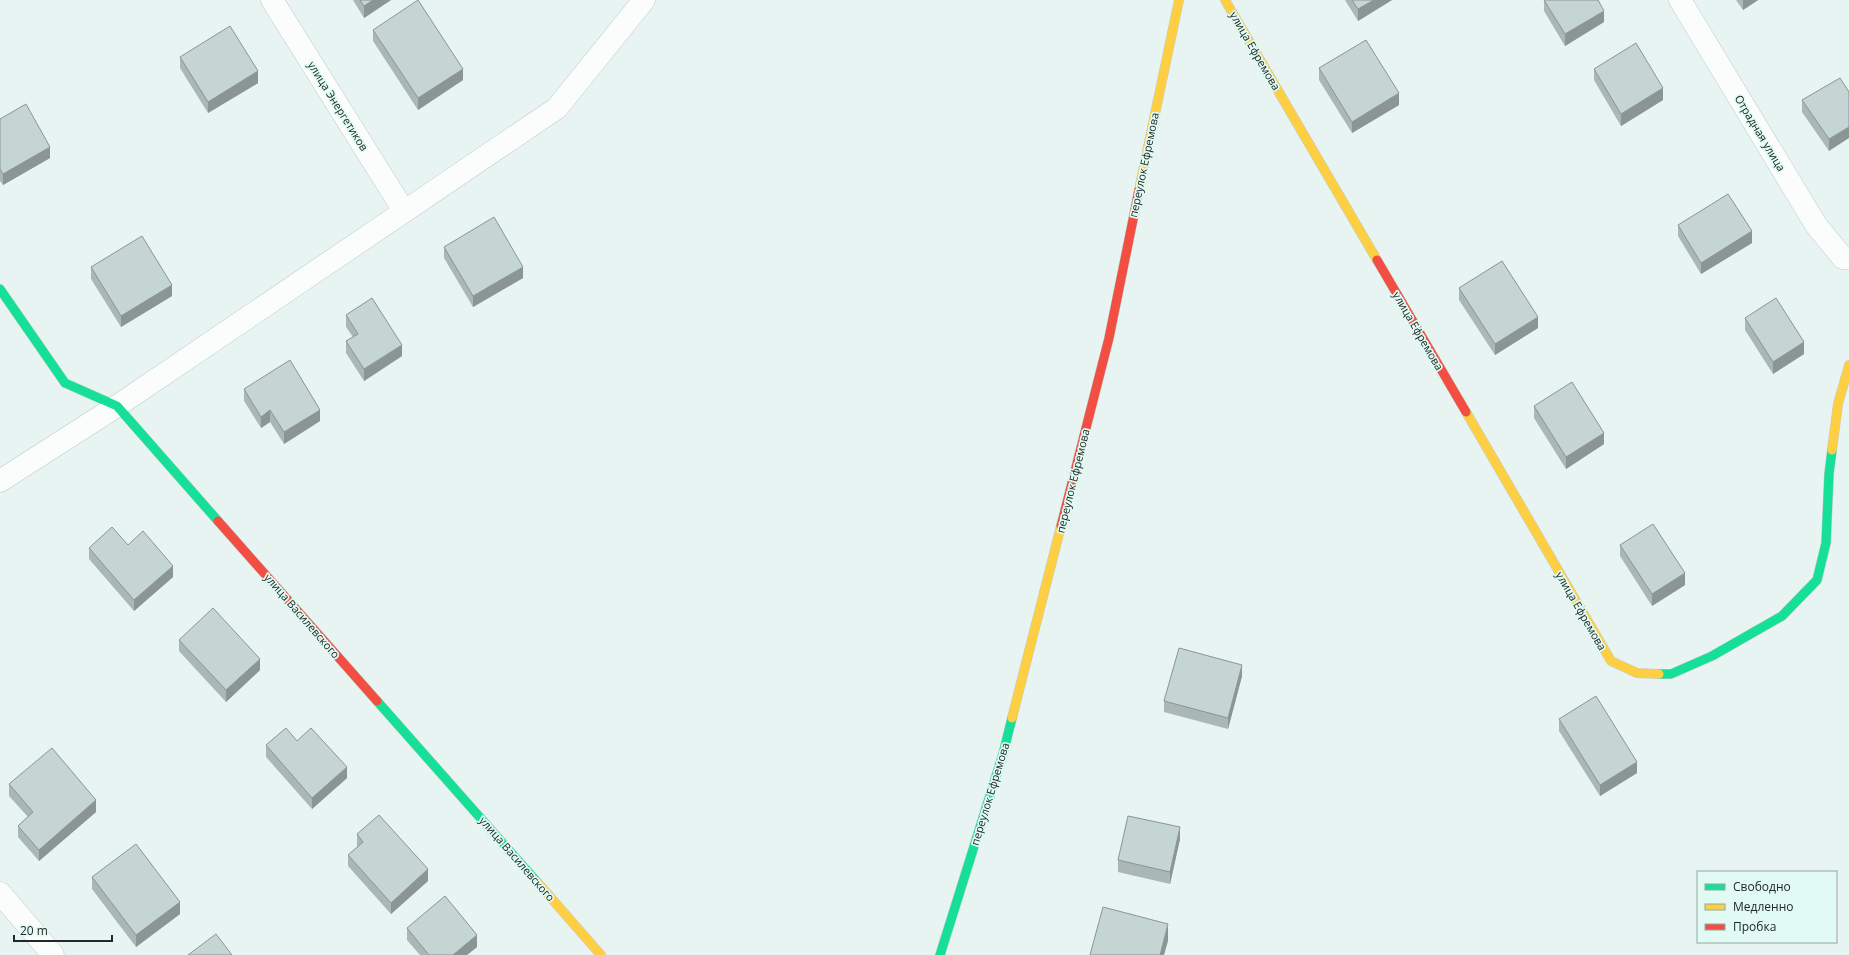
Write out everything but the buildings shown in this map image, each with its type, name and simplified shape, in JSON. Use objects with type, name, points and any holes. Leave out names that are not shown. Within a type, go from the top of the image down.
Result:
[{"type":"street","name":"улица Энергетиков","points":[[272,0],[404,211]]},
{"type":"street","points":[[0,481],[117,406],[557,108],[644,0]]},
{"type":"street","name":"переулок Ефремова","points":[[940,955],[1003,754],[1109,338],[1168,47],[1179,0]]},
{"type":"street","name":"улица Ефремова","points":[[1225,0],[1611,661],[1637,673],[1670,674],[1712,656],[1782,616],[1817,580],[1826,543],[1829,474],[1838,404],[1849,366]]},
{"type":"street","name":"Отрадная улица","points":[[1680,0],[1816,225],[1843,258],[1849,258]]},
{"type":"street","name":"улица Василевского","points":[[0,289],[64,383],[117,406],[601,955]]},
{"type":"street","points":[[0,893],[53,955]]},
{"type":"traffic: fast","points":[[0,289],[65,383],[117,406],[218,521]]},
{"type":"traffic: fast","points":[[1659,674],[1671,674],[1712,656],[1782,616],[1817,580],[1826,543],[1829,474],[1832,450]]},
{"type":"traffic: fast","points":[[377,701],[537,882]]},
{"type":"traffic: fast","points":[[940,955],[1003,754],[1012,718]]},
{"type":"traffic: slow","points":[[1139,190],[1179,0]]},
{"type":"traffic: slow","points":[[1225,0],[1377,260]]},
{"type":"traffic: slow","points":[[1832,450],[1838,404],[1849,365]]},
{"type":"traffic: slow","points":[[1466,412],[1611,661],[1637,673],[1659,674]]},
{"type":"traffic: slow","points":[[1012,718],[1061,526]]},
{"type":"traffic: slow","points":[[537,882],[601,955]]},
{"type":"traffic: jam","points":[[1061,526],[1109,338],[1139,190]]},
{"type":"traffic: jam","points":[[1377,260],[1466,412]]},
{"type":"traffic: jam","points":[[218,521],[377,701]]}]
